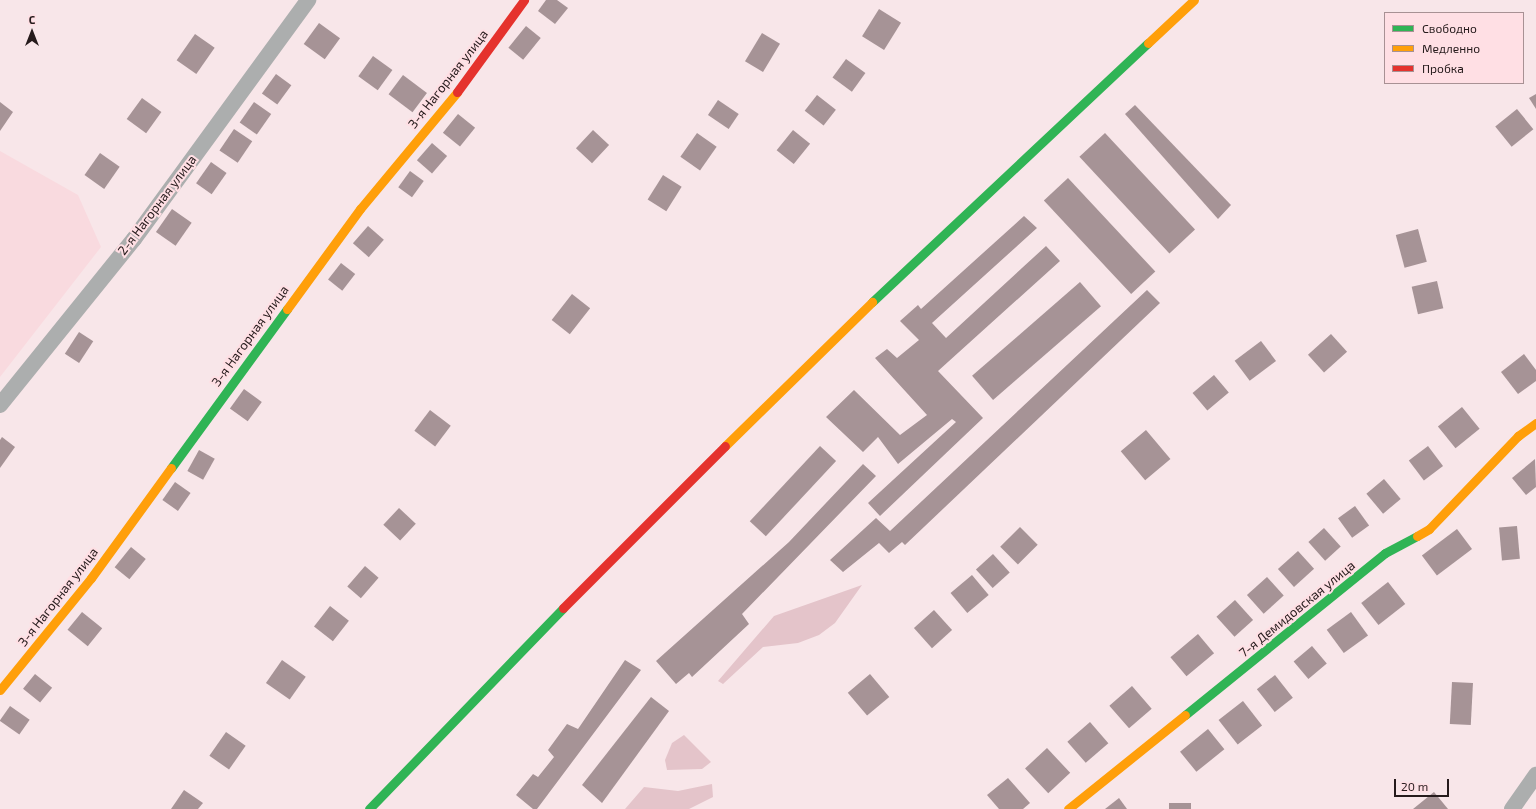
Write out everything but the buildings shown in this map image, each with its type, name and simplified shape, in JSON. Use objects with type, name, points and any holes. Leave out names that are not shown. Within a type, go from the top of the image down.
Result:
[{"type":"street","name":"2-я Нагорная улица","points":[[0,405],[134,239],[308,0]]},
{"type":"street","name":"3-я Нагорная улица","points":[[0,690],[91,578],[360,209],[476,69],[524,0]]},
{"type":"street","points":[[369,809],[600,570],[836,336],[1194,0]]},
{"type":"street","name":"7-я Демидовская улица","points":[[1068,809],[1386,553],[1429,529],[1518,436],[1536,423]]},
{"type":"street","points":[[1512,809],[1536,775]]},
{"type":"shaded area","points":[[0,151],[78,195],[101,247],[0,377]]},
{"type":"shaded area","points":[[862,585],[835,623],[819,635],[798,643],[763,647],[723,684],[718,681],[774,616]]},
{"type":"shaded area","points":[[684,735],[711,762],[702,769],[667,770],[665,760],[672,743]]},
{"type":"shaded area","points":[[712,784],[713,797],[689,809],[625,809],[644,787],[678,791]]},
{"type":"traffic: fast","points":[[872,302],[1148,43]]},
{"type":"traffic: fast","points":[[171,468],[287,309]]},
{"type":"traffic: fast","points":[[1185,715],[1385,553],[1417,536]]},
{"type":"traffic: fast","points":[[369,809],[563,608]]},
{"type":"traffic: slow","points":[[1148,43],[1194,0]]},
{"type":"traffic: slow","points":[[287,309],[360,209],[457,92]]},
{"type":"traffic: slow","points":[[725,446],[872,302]]},
{"type":"traffic: slow","points":[[1417,536],[1429,529],[1518,436],[1536,423]]},
{"type":"traffic: slow","points":[[0,690],[91,578],[171,468]]},
{"type":"traffic: slow","points":[[1068,809],[1185,715]]},
{"type":"traffic: jam","points":[[457,92],[524,0]]},
{"type":"traffic: jam","points":[[563,608],[725,446]]}]
